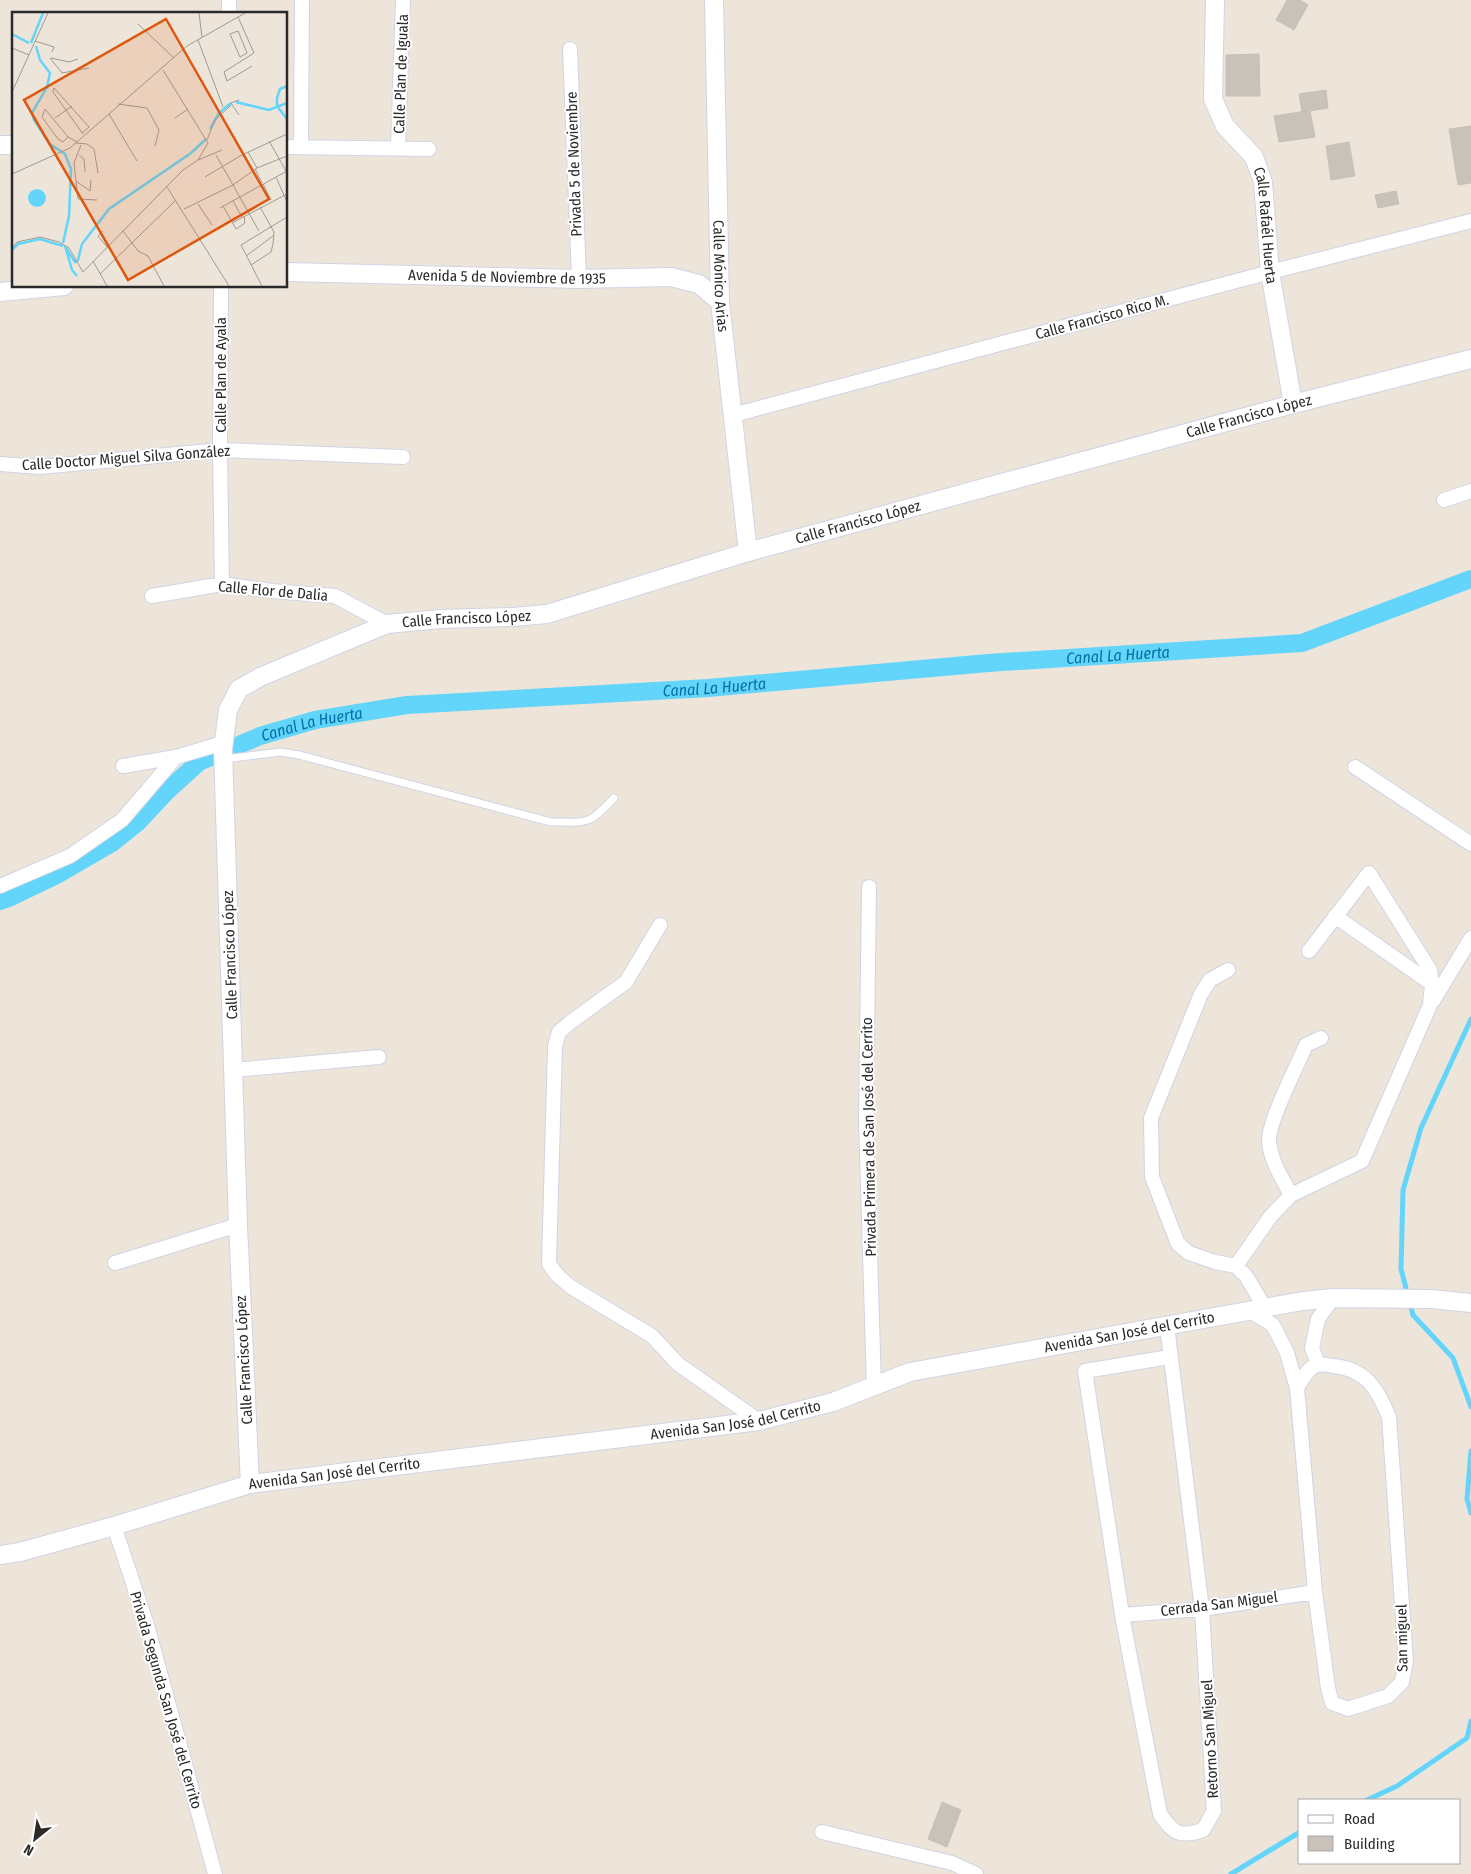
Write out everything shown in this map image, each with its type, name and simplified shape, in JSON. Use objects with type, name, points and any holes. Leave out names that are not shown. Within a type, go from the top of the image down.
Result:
[{"type":"street","points":[[300,147],[302,0]]},
{"type":"street","name":"Calle Plan de Iguala","points":[[398,147],[403,0]]},
{"type":"street","name":"Calle Mónico Arias","points":[[714,0],[720,302],[748,552]]},
{"type":"street","name":"Calle Rafaél Huerta","points":[[1214,0],[1213,99],[1225,126],[1254,157],[1263,182],[1270,272],[1293,404]]},
{"type":"street","name":"Privada 5 de Noviembre","points":[[570,49],[579,279]]},
{"type":"street","points":[[288,147],[398,147],[429,149]]},
{"type":"street","name":"Calle Francisco Rico M.","points":[[733,415],[1270,272],[1471,221]]},
{"type":"street","name":"Avenida 5 de Noviembre de 1935","points":[[288,272],[579,279],[671,277],[699,284],[720,302]]},
{"type":"street","points":[[0,292],[43,288]]},
{"type":"street","name":"Calle Plan de Ayala","points":[[221,288],[220,450],[222,584]]},
{"type":"street","name":"Calle Francisco López","points":[[250,1484],[238,1225],[223,751],[228,710],[239,690],[260,677],[387,624],[440,619],[547,614],[748,552],[1293,404],[1471,359]]},
{"type":"street","name":"Calle Doctor Miguel Silva González","points":[[0,464],[40,467],[220,450],[403,457]]},
{"type":"street","points":[[1444,500],[1471,491]]},
{"type":"street","name":"Calle Flor de Dalia","points":[[152,596],[222,584],[335,596],[387,624]]},
{"type":"street","points":[[123,766],[223,751]]},
{"type":"street","points":[[0,886],[70,856],[122,820],[176,757]]},
{"type":"street","points":[[1355,767],[1471,844]]},
{"type":"street","points":[[1308,951],[1369,874],[1430,970],[1432,984],[1430,1005]]},
{"type":"street","name":"Privada Primera de San José del Cerrito","points":[[869,888],[866,1120],[874,1386]]},
{"type":"street","points":[[1335,916],[1432,984]]},
{"type":"street","points":[[660,925],[626,982],[559,1032],[555,1046],[549,1264],[558,1276],[572,1287],[652,1336],[678,1364],[759,1421]]},
{"type":"street","points":[[1236,1266],[1270,1217],[1291,1195],[1362,1161],[1430,1005],[1471,938]]},
{"type":"street","points":[[1228,970],[1210,980],[1201,994],[1151,1118],[1152,1177],[1178,1244],[1189,1253],[1215,1262],[1236,1266],[1246,1276],[1257,1309]]},
{"type":"street","points":[[1291,1195],[1272,1158],[1269,1140],[1274,1119],[1306,1045],[1321,1038]]},
{"type":"street","points":[[233,1070],[379,1057]]},
{"type":"street","points":[[114,1263],[238,1225]]},
{"type":"street","points":[[1297,1388],[1308,1371],[1318,1364],[1312,1348],[1318,1319],[1333,1298]]},
{"type":"street","name":"Avenida San José del Cerrito","points":[[0,1555],[20,1552],[114,1526],[250,1484],[759,1421],[833,1402],[910,1372],[1257,1309],[1333,1298],[1420,1299],[1471,1303]]},
{"type":"street","name":"San miguel","points":[[1257,1309],[1273,1325],[1287,1353],[1297,1388],[1315,1592],[1328,1688],[1332,1703],[1348,1709],[1388,1696],[1402,1682],[1406,1661],[1389,1417],[1379,1394],[1358,1371],[1318,1364]]},
{"type":"street","name":"Retorno San Miguel","points":[[1166,1326],[1202,1609],[1214,1811],[1203,1830],[1188,1835],[1171,1829],[1160,1814],[1122,1615],[1085,1371],[1169,1357]]},
{"type":"street","name":"Privada Segunda San José del Cerrito","points":[[114,1526],[148,1624],[215,1874]]},
{"type":"street","name":"Cerrada San Miguel","points":[[1122,1615],[1202,1609],[1315,1592]]},
{"type":"street","points":[[822,1832],[952,1863],[976,1874]]},
{"type":"lane","points":[[223,751],[280,752],[299,755],[551,822],[586,822],[596,817],[614,798]]},
{"type":"building","points":[[1287,0],[1300,0],[1308,5],[1294,30],[1276,20]]},
{"type":"building","points":[[1259,54],[1260,96],[1226,96],[1226,55]]},
{"type":"building","points":[[1326,90],[1328,108],[1310,111],[1315,137],[1279,142],[1274,116],[1302,112],[1299,94]]},
{"type":"building","points":[[1471,126],[1471,183],[1458,185],[1449,129]]},
{"type":"building","points":[[1349,142],[1355,176],[1331,180],[1326,146]]},
{"type":"building","points":[[1396,191],[1399,204],[1378,208],[1375,195]]},
{"type":"building","points":[[942,1802],[961,1810],[947,1847],[928,1839]]},
{"type":"waterway","name":"Canal La Huerta","points":[[0,901],[55,876],[112,843],[137,823],[167,791],[199,762],[260,736],[315,720],[407,705],[708,688],[988,663],[1302,643],[1471,579]]},
{"type":"waterway","points":[[1471,1019],[1421,1128],[1403,1190],[1401,1269],[1413,1315],[1453,1358],[1471,1407]]},
{"type":"waterway","points":[[1471,1451],[1467,1499],[1471,1513]]},
{"type":"waterway","points":[[1369,1799],[1397,1786],[1467,1738],[1471,1721]]},
{"type":"waterway","points":[[1231,1874],[1298,1833]]}]
